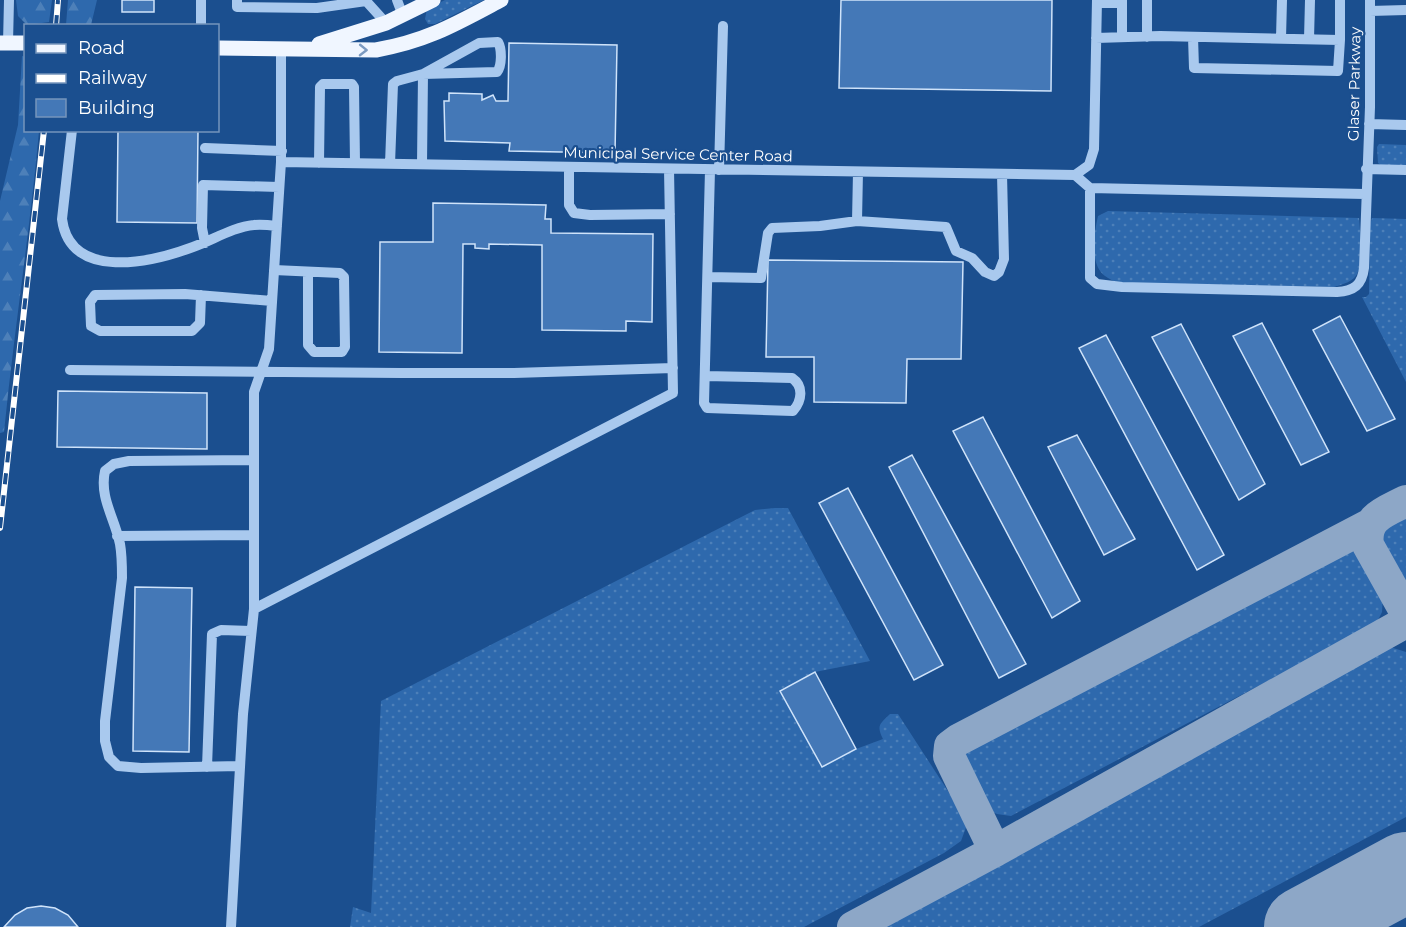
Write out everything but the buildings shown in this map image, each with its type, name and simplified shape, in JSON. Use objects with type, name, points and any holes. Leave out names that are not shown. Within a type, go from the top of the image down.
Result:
[{"type":"main road","points":[[305,49],[386,23],[433,0]]},
{"type":"main road","points":[[219,48],[376,50],[399,46],[436,34],[501,0]]},
{"type":"street","points":[[9,0],[14,43]]},
{"type":"street","points":[[201,0],[201,24]]},
{"type":"street","points":[[237,0],[237,7],[269,4],[317,8],[366,1],[386,23]]},
{"type":"street","points":[[397,0],[403,16]]},
{"type":"street","points":[[1147,0],[1147,37]]},
{"type":"street","points":[[1281,38],[1282,0]]},
{"type":"street","points":[[1309,39],[1310,0]]},
{"type":"street","points":[[1193,37],[1194,68],[1338,71],[1340,0]]},
{"type":"street","points":[[1122,37],[1122,2],[1097,2],[1093,154],[1087,168],[1075,175],[1090,188],[1365,194]]},
{"type":"street","points":[[1370,5],[1406,10]]},
{"type":"street","name":"Glaser Parkway","points":[[1090,188],[1090,278],[1097,284],[1122,287],[1337,292],[1355,288],[1363,277],[1369,124],[1370,5]]},
{"type":"street","points":[[705,376],[792,378],[798,382],[800,389],[799,405],[793,411],[707,408],[704,403],[708,277],[723,26]]},
{"type":"street","points":[[1096,38],[1340,40]]},
{"type":"street","points":[[390,164],[392,87],[396,81],[423,74],[497,72],[500,68],[500,44],[479,43],[423,74]]},
{"type":"street","points":[[231,927],[243,714],[254,609],[254,392],[269,349],[282,150],[281,49]]},
{"type":"street","points":[[422,164],[423,74]]},
{"type":"street","points":[[319,163],[320,87],[323,84],[352,84],[354,87],[355,163]]},
{"type":"street","points":[[1369,124],[1406,126]]},
{"type":"street","points":[[72,132],[62,219],[64,232],[72,244],[85,255],[100,261],[145,261],[168,256],[238,229],[254,225],[277,226]]},
{"type":"street","points":[[205,148],[282,150]]},
{"type":"street","name":"Municipal Service Center Road","points":[[281,162],[1075,175]]},
{"type":"street","points":[[569,168],[569,205],[574,213],[590,215],[670,214]]},
{"type":"street","points":[[254,609],[673,393],[669,169]]},
{"type":"street","points":[[1366,169],[1406,170]]},
{"type":"street","points":[[857,221],[858,172]]},
{"type":"street","points":[[708,277],[761,278],[768,233],[772,228],[820,226],[857,221],[946,227],[956,251],[972,258],[985,272],[994,276],[999,272],[1004,259],[1002,174]]},
{"type":"street","points":[[205,243],[202,228],[203,185],[279,187]]},
{"type":"street","points":[[274,270],[340,273],[344,277],[345,347],[342,352],[314,352],[308,345],[308,272]]},
{"type":"street","points":[[201,295],[200,322],[192,331],[100,331],[91,326],[90,302],[94,295],[185,294],[201,295],[272,301]]},
{"type":"street","points":[[70,370],[446,373],[673,368]]},
{"type":"street","points":[[240,766],[129,767],[118,766],[109,757],[105,741],[105,721],[122,578],[120,543],[102,483],[105,471],[114,464],[129,461],[254,460]]},
{"type":"street","points":[[117,536],[254,535]]},
{"type":"street","points":[[207,767],[212,634],[221,630],[251,631]]},
{"type":"green space","points":[[16,0],[52,0],[49,22],[26,24],[18,16]]},
{"type":"green space","points":[[68,0],[97,0],[91,24],[66,24]]},
{"type":"green space","points":[[445,0],[484,0],[435,24],[428,24],[425,19],[427,9]]},
{"type":"green space","points":[[22,56],[24,56],[24,132],[39,132],[4,432],[0,433],[0,201],[18,125]]},
{"type":"green space","points":[[1379,144],[1406,145],[1406,166],[1382,166],[1378,163],[1377,147]]},
{"type":"green space","points":[[1108,211],[1359,218],[1360,267],[1351,280],[1334,287],[1118,283],[1100,271],[1095,256],[1094,240],[1098,216]]},
{"type":"green space","points":[[1372,218],[1406,219],[1406,382],[1362,297],[1369,294]]},
{"type":"green space","points":[[788,508],[870,661],[815,672],[781,691],[821,767],[856,749],[883,739],[880,731],[882,723],[890,714],[898,714],[968,822],[961,841],[944,853],[804,927],[350,927],[353,907],[371,913],[381,701],[755,510]]},
{"type":"green space","points":[[1406,508],[1406,587],[1384,552],[1377,528],[1382,520]]},
{"type":"green space","points":[[1350,542],[1357,546],[1383,595],[1382,612],[1376,624],[1011,816],[997,814],[983,808],[959,764],[963,748],[977,737]]},
{"type":"green space","points":[[1390,647],[1406,652],[1406,817],[1199,927],[860,927],[1375,652]]},
{"type":"taxiway","points":[[1406,501],[1378,517],[1369,528],[1368,536],[1368,545],[1406,613]]},
{"type":"taxiway","points":[[995,851],[949,756],[950,746],[1371,524]]},
{"type":"taxiway","points":[[853,927],[995,851],[1406,622]]},
{"type":"runway","points":[[1304,927],[1406,872]]},
{"type":"railway","points":[[56,24],[58,0]]},
{"type":"railway","points":[[0,528],[44,132]]}]
